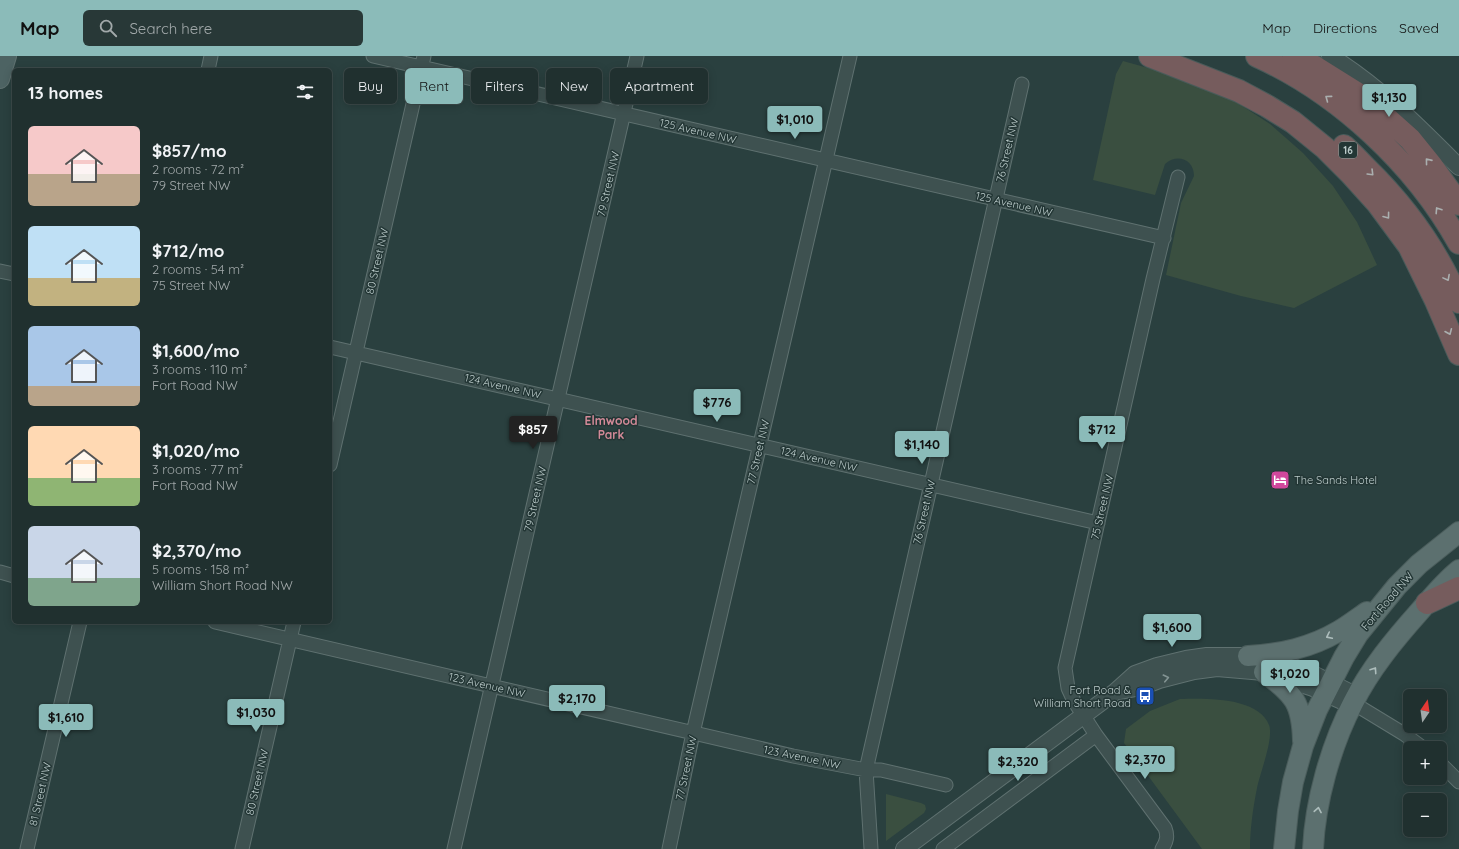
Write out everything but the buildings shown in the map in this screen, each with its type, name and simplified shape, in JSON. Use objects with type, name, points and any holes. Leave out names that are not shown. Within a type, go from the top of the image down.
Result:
[{"type":"highway","points":[[1150,56],[1239,91],[1293,122],[1325,148],[1378,204],[1409,246],[1436,301],[1459,354]]},
{"type":"highway","name":"16","points":[[1186,56],[1245,79],[1289,105],[1314,122],[1347,149],[1388,190],[1412,220],[1437,259],[1459,302]]},
{"type":"highway","name":"16","points":[[1257,56],[1294,76],[1326,96],[1350,114],[1386,148],[1415,179],[1436,206],[1459,243]]},
{"type":"highway","points":[[1294,56],[1315,66],[1363,97],[1410,139],[1459,204]]},
{"type":"highway","points":[[1427,603],[1459,588]]},
{"type":"main road","points":[[0,79],[7,56]]},
{"type":"main road","name":"Fort Road NW","points":[[1303,746],[1327,688],[1358,634],[1385,600],[1419,564],[1459,532]]},
{"type":"main road","points":[[1313,849],[1318,810],[1329,766],[1342,727],[1353,702],[1385,653],[1427,603],[1459,570]]},
{"type":"main road","points":[[1248,656],[1272,655],[1298,650],[1338,632],[1385,600]]},
{"type":"main road","points":[[1264,672],[1290,693],[1296,702],[1301,718],[1303,746],[1293,782],[1288,810],[1284,849]]},
{"type":"street","points":[[208,68],[211,56]]},
{"type":"street","name":"125 Avenue NW","points":[[373,56],[423,62],[624,114],[1164,238]]},
{"type":"street","name":"79 Street NW","points":[[454,849],[490,686],[637,56]]},
{"type":"street","name":"77 Street NW","points":[[669,849],[693,733],[850,56]]},
{"type":"street","points":[[1330,56],[1352,70],[1404,112],[1459,167]]},
{"type":"street","name":"80 Street NW","points":[[332,456],[423,62]]},
{"type":"street","name":"76 Street NW","points":[[871,849],[866,770],[1022,84]]},
{"type":"street","name":"75 Street NW","points":[[1162,849],[1166,843],[1167,836],[1165,828],[1083,716],[1068,688],[1065,668],[1178,177]]},
{"type":"street","points":[[0,270],[12,273]]},
{"type":"street","name":"124 Avenue NW","points":[[332,346],[1098,523]]},
{"type":"street","points":[[0,572],[12,575]]},
{"type":"street","name":"81 Street NW","points":[[27,849],[80,624]]},
{"type":"street","name":"123 Avenue NW","points":[[224,624],[793,756],[866,770],[881,770],[946,785]]},
{"type":"street","name":"80 Street NW","points":[[242,849],[294,624]]},
{"type":"street","points":[[904,849],[1115,692],[1135,674],[1157,666],[1186,659],[1207,656],[1248,656],[1283,664],[1311,673],[1327,688]]},
{"type":"street","points":[[1115,692],[1141,687],[1159,680],[1202,670],[1217,668],[1264,672],[1313,688],[1327,688],[1349,692],[1353,702],[1414,741]]},
{"type":"street","points":[[943,849],[1096,735]]},
{"type":"street","points":[[1447,770],[1459,782]]},
{"type":"green space","points":[[1123,61],[1173,75],[1233,100],[1270,124],[1303,153],[1333,186],[1357,222],[1377,265],[1294,308],[1241,296],[1166,275],[1181,203],[1194,176],[1191,165],[1179,158],[1165,164],[1155,195],[1093,180],[1116,74]]},
{"type":"green space","points":[[1180,699],[1217,699],[1243,704],[1254,709],[1263,716],[1269,725],[1270,738],[1257,788],[1253,811],[1250,849],[1202,849],[1124,743],[1126,729],[1150,711]]},
{"type":"green space","points":[[886,794],[921,803],[925,805],[926,809],[924,813],[886,841]]},
{"type":"place","name":"The Sands Hotel","points":[[1280,480]]},
{"type":"place","name":"Fort Road & William Short Road","points":[[1145,696]]},
{"type":"district","name":"Elmwood Park","points":[[611,428]]}]
